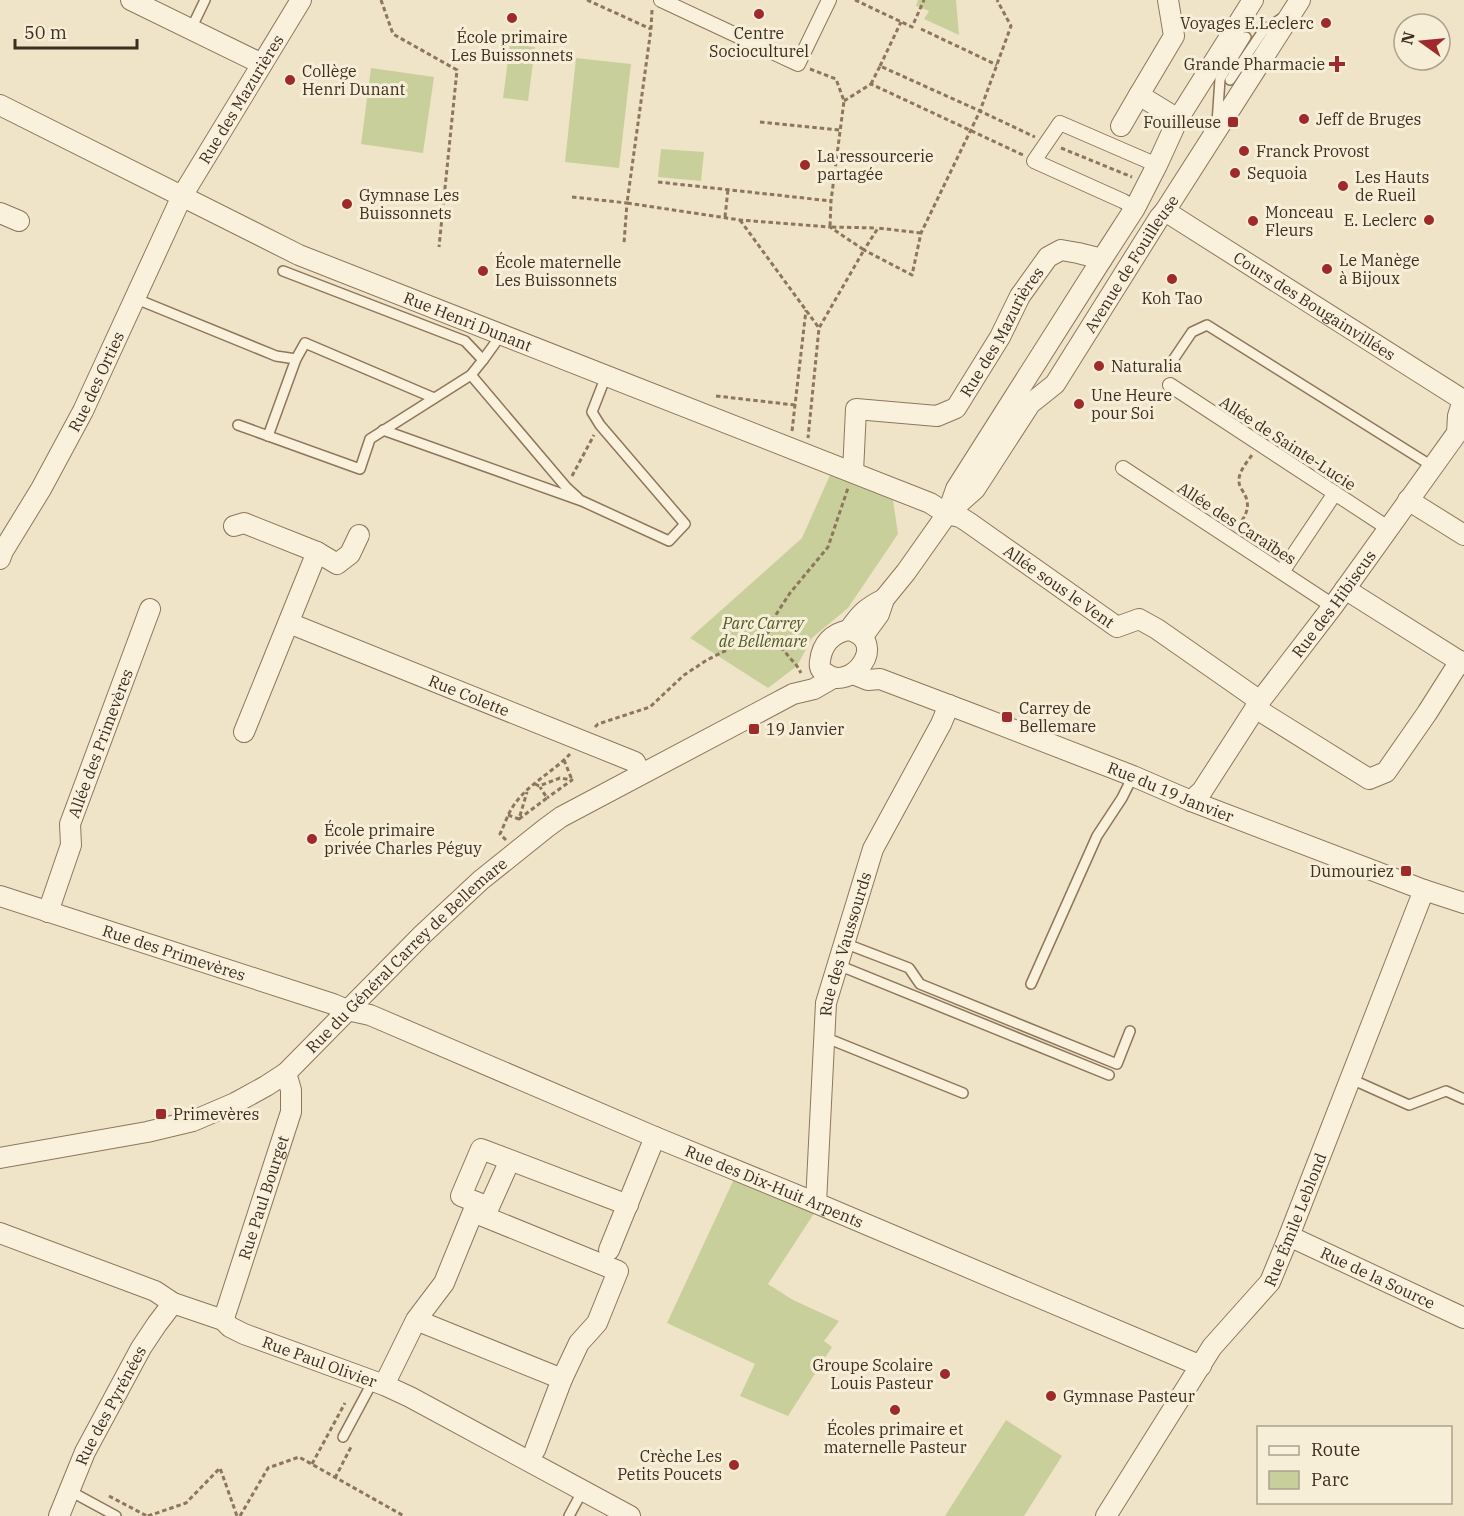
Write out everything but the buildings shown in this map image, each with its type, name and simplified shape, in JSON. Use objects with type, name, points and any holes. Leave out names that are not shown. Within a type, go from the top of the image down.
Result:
[{"type":"street","points":[[131,0],[262,64]]},
{"type":"street","name":"Rue des Mazurières","points":[[182,196],[301,0]]},
{"type":"street","points":[[657,5],[798,64],[829,0]]},
{"type":"street","points":[[1121,126],[1174,36],[1168,0]]},
{"type":"street","name":"Avenue de Fouilleuse","points":[[947,514],[956,489],[1136,208],[1178,119],[1253,0]]},
{"type":"street","name":"Avenue de Fouilleuse","points":[[856,633],[860,615],[884,599],[947,514],[975,489],[1030,404],[1055,384],[1296,6]]},
{"type":"street","points":[[1139,96],[1178,119]]},
{"type":"street","name":"Rue Henri Dunant","points":[[0,105],[299,255],[920,498],[947,514]]},
{"type":"street","points":[[1136,208],[1034,160],[1060,123],[1157,165]]},
{"type":"street","name":"Rue des Orties","points":[[0,560],[8,527],[41,489],[83,411],[182,196]]},
{"type":"street","name":"Cours des Bougainvillées","points":[[1165,211],[1463,400]]},
{"type":"street","points":[[0,213],[20,221]]},
{"type":"street","name":"Rue des Mazurières","points":[[853,472],[856,409],[937,416],[956,408],[1000,337],[1020,296],[1048,257],[1061,250],[1102,259]]},
{"type":"street","name":"Allée de Sainte-Lucie","points":[[1170,385],[1388,528]]},
{"type":"street","name":"Rue des Hibiscus","points":[[1191,801],[1202,790],[1258,705],[1333,606],[1457,433],[1458,416],[1463,400]]},
{"type":"street","name":"Allée des Caraïbes","points":[[1123,468],[1333,606]]},
{"type":"street","points":[[1282,572],[1335,493]]},
{"type":"street","points":[[1408,500],[1464,535]]},
{"type":"street","name":"Allée sous le Vent","points":[[947,514],[960,517],[968,522],[1117,627],[1139,619],[1157,629],[1258,705]]},
{"type":"street","points":[[234,526],[244,523],[317,552],[337,564],[350,554],[359,535]]},
{"type":"street","points":[[244,732],[317,552]]},
{"type":"street","points":[[1258,705],[1369,779],[1386,772],[1462,663],[1345,589]]},
{"type":"street","name":"Allée des Primevères","points":[[48,912],[71,845],[70,824],[150,609]]},
{"type":"street","name":"Rue Colette","points":[[289,623],[635,762],[641,774]]},
{"type":"street","points":[[842,632],[856,633],[867,645],[867,652],[859,668],[841,678],[818,673],[822,650],[828,641],[842,632]]},
{"type":"street","name":"Rue du 19 Janvier","points":[[859,668],[868,680],[880,679],[1133,776],[1191,801],[1424,890],[1464,903]]},
{"type":"street","name":"Rue du Général Carrey de Bellemare","points":[[0,1158],[147,1132],[193,1121],[235,1103],[266,1086],[286,1073],[423,934],[481,880],[561,817],[793,694],[814,689],[818,673]]},
{"type":"street","name":"Rue des Vaussourds","points":[[816,1203],[826,1003],[873,849],[949,705]]},
{"type":"street","name":"Rue Émile Leblond","points":[[1106,1516],[1212,1347],[1270,1282],[1424,890]]},
{"type":"street","name":"Rue des Primevères","points":[[0,896],[347,1010]]},
{"type":"street","name":"Rue des Dix-Huit Arpents","points":[[347,1010],[369,1015],[1200,1366]]},
{"type":"street","name":"Rue Paul Bourget","points":[[223,1320],[291,1112],[291,1090],[286,1073]]},
{"type":"street","points":[[609,1250],[655,1137]]},
{"type":"street","points":[[510,1160],[628,1205]]},
{"type":"street","points":[[372,1381],[444,1283],[473,1212],[618,1270],[597,1323],[579,1343],[562,1379],[535,1450]]},
{"type":"street","name":"Rue Paul Olivier","points":[[0,1233],[155,1291],[173,1304],[223,1320],[230,1327],[244,1334],[372,1381],[450,1418],[630,1516]]},
{"type":"street","name":"Rue de la Source","points":[[1289,1236],[1464,1318]]},
{"type":"street","name":"Rue des Pyrénées","points":[[59,1516],[86,1452],[141,1348],[173,1304]]},
{"type":"street","points":[[416,1320],[562,1379]]},
{"type":"lane","points":[[191,29],[205,0]]},
{"type":"lane","points":[[1230,80],[1263,31],[1296,6]]},
{"type":"lane","points":[[1216,131],[1220,79],[1246,37]]},
{"type":"lane","points":[[283,271],[465,341],[483,360]]},
{"type":"lane","points":[[134,298],[276,357],[296,359]]},
{"type":"lane","points":[[1169,366],[1192,332],[1206,325],[1432,466]]},
{"type":"lane","points":[[238,425],[360,469],[370,439],[471,375],[501,335]]},
{"type":"lane","points":[[268,436],[296,359],[305,344],[434,398]]},
{"type":"lane","points":[[471,375],[566,487],[582,501]]},
{"type":"lane","points":[[383,430],[582,501],[669,541],[685,524],[600,425],[592,412],[606,376]]},
{"type":"lane","points":[[1031,984],[1097,836],[1122,798],[1133,776]]},
{"type":"lane","points":[[844,943],[909,968],[920,984],[1117,1064],[1130,1031]]},
{"type":"lane","points":[[838,964],[1109,1075]]},
{"type":"lane","points":[[824,1037],[963,1093]]},
{"type":"lane","points":[[1351,1079],[1409,1105],[1446,1091],[1464,1100]]},
{"type":"lane","points":[[343,1437],[372,1381]]},
{"type":"lane","points":[[569,1516],[583,1490]]},
{"type":"lane","points":[[70,1491],[116,1516]]},
{"type":"path","points":[[381,0],[393,34],[457,70],[439,247]]},
{"type":"path","points":[[587,0],[651,29]]},
{"type":"path","points":[[855,0],[912,27],[924,0]]},
{"type":"path","points":[[830,227],[864,250],[912,274],[921,232],[980,111],[1011,26],[997,0]]},
{"type":"path","points":[[624,243],[627,203],[651,29],[657,5]]},
{"type":"path","points":[[844,101],[871,84],[901,22]]},
{"type":"path","points":[[921,29],[997,65]]},
{"type":"path","points":[[798,64],[836,79],[844,101],[831,201],[830,227]]},
{"type":"path","points":[[880,66],[1047,142],[1136,179]]},
{"type":"path","points":[[871,84],[1034,160]]},
{"type":"path","points":[[760,122],[840,130]]},
{"type":"path","points":[[658,182],[831,201]]},
{"type":"path","points":[[725,218],[728,189]]},
{"type":"path","points":[[572,197],[740,220],[921,232]]},
{"type":"path","points":[[740,220],[819,328]]},
{"type":"path","points":[[798,451],[819,328],[878,228]]},
{"type":"path","points":[[798,451],[795,405],[806,310]]},
{"type":"path","points":[[716,396],[795,405]]},
{"type":"path","points":[[566,487],[600,425]]},
{"type":"path","points":[[1230,539],[1246,515],[1248,507],[1239,482],[1240,475],[1259,444]]},
{"type":"path","points":[[515,852],[501,834],[511,808],[527,789],[564,760],[598,723],[650,707],[684,675],[707,660],[766,630],[790,593],[828,547],[853,472]]},
{"type":"path","points":[[766,630],[796,666],[818,673]]},
{"type":"path","points":[[564,760],[572,780]]},
{"type":"path","points":[[539,786],[560,778],[572,780]]},
{"type":"path","points":[[519,819],[572,780]]},
{"type":"path","points":[[535,784],[547,798]]},
{"type":"path","points":[[519,819],[527,789]]},
{"type":"path","points":[[508,815],[519,819]]},
{"type":"path","points":[[312,1464],[372,1381]]},
{"type":"path","points":[[238,1516],[268,1468],[299,1457],[404,1516]]},
{"type":"path","points":[[106,1494],[148,1516],[186,1503],[220,1468],[238,1516]]},
{"type":"green space","points":[[918,0],[956,0],[959,35],[924,19],[929,11],[916,6]]},
{"type":"green space","points":[[510,44],[535,47],[528,101],[503,98]]},
{"type":"green space","points":[[576,58],[631,64],[619,168],[565,162]]},
{"type":"green space","points":[[371,68],[434,77],[423,153],[361,144]]},
{"type":"green space","points":[[661,149],[704,152],[701,181],[658,177]]},
{"type":"green space","name":"Parc Carrey de Bellemare","points":[[830,475],[893,500],[898,534],[848,608],[812,638],[797,666],[768,688],[690,638],[802,538]]},
{"type":"green space","points":[[734,1179],[815,1212],[768,1284],[793,1300],[839,1321],[824,1341],[832,1347],[788,1416],[740,1396],[755,1364],[667,1323]]},
{"type":"green space","points":[[1006,1420],[1062,1456],[1024,1516],[945,1516]]},
{"type":"place","name":"Centre Socioculturel","points":[[759,14]]},
{"type":"place","name":"École primaire Les Buissonnets","points":[[512,18]]},
{"type":"place","name":"Voyages E.Leclerc","points":[[1326,23]]},
{"type":"place","name":"Grande Pharmacie","points":[[1337,64]]},
{"type":"place","name":"Collège Henri Dunant","points":[[290,80]]},
{"type":"place","name":"Jeff de Bruges","points":[[1304,119]]},
{"type":"place","name":"Fouilleuse","points":[[1233,122]]},
{"type":"place","name":"Franck Provost","points":[[1244,151]]},
{"type":"place","name":"La ressourcerie partagée","points":[[805,165]]},
{"type":"place","name":"Sequoia","points":[[1235,173]]},
{"type":"place","name":"Les Hauts de Rueil","points":[[1343,186]]},
{"type":"place","name":"Gymnase Les Buissonnets","points":[[347,204]]},
{"type":"place","name":"E. Leclerc","points":[[1429,220]]},
{"type":"place","name":"Monceau Fleurs","points":[[1253,221]]},
{"type":"place","name":"Le Manège à Bijoux","points":[[1327,269]]},
{"type":"place","name":"École maternelle Les Buissonnets","points":[[483,271]]},
{"type":"place","name":"Koh Tao","points":[[1172,279]]},
{"type":"place","name":"Naturalia","points":[[1099,366]]},
{"type":"place","name":"Une Heure pour Soi","points":[[1079,404]]},
{"type":"place","name":"Carrey de Bellemare","points":[[1007,717]]},
{"type":"place","name":"19 Janvier","points":[[754,729]]},
{"type":"place","name":"École primaire privée Charles Péguy","points":[[312,839]]},
{"type":"place","name":"Dumouriez","points":[[1406,871]]},
{"type":"place","name":"Primevères","points":[[161,1114]]},
{"type":"place","name":"Groupe Scolaire Louis Pasteur","points":[[945,1374]]},
{"type":"place","name":"Gymnase Pasteur","points":[[1051,1396]]},
{"type":"place","name":"Écoles primaire et maternelle Pasteur","points":[[895,1410]]},
{"type":"place","name":"Crèche Les Petits Poucets","points":[[734,1465]]}]
